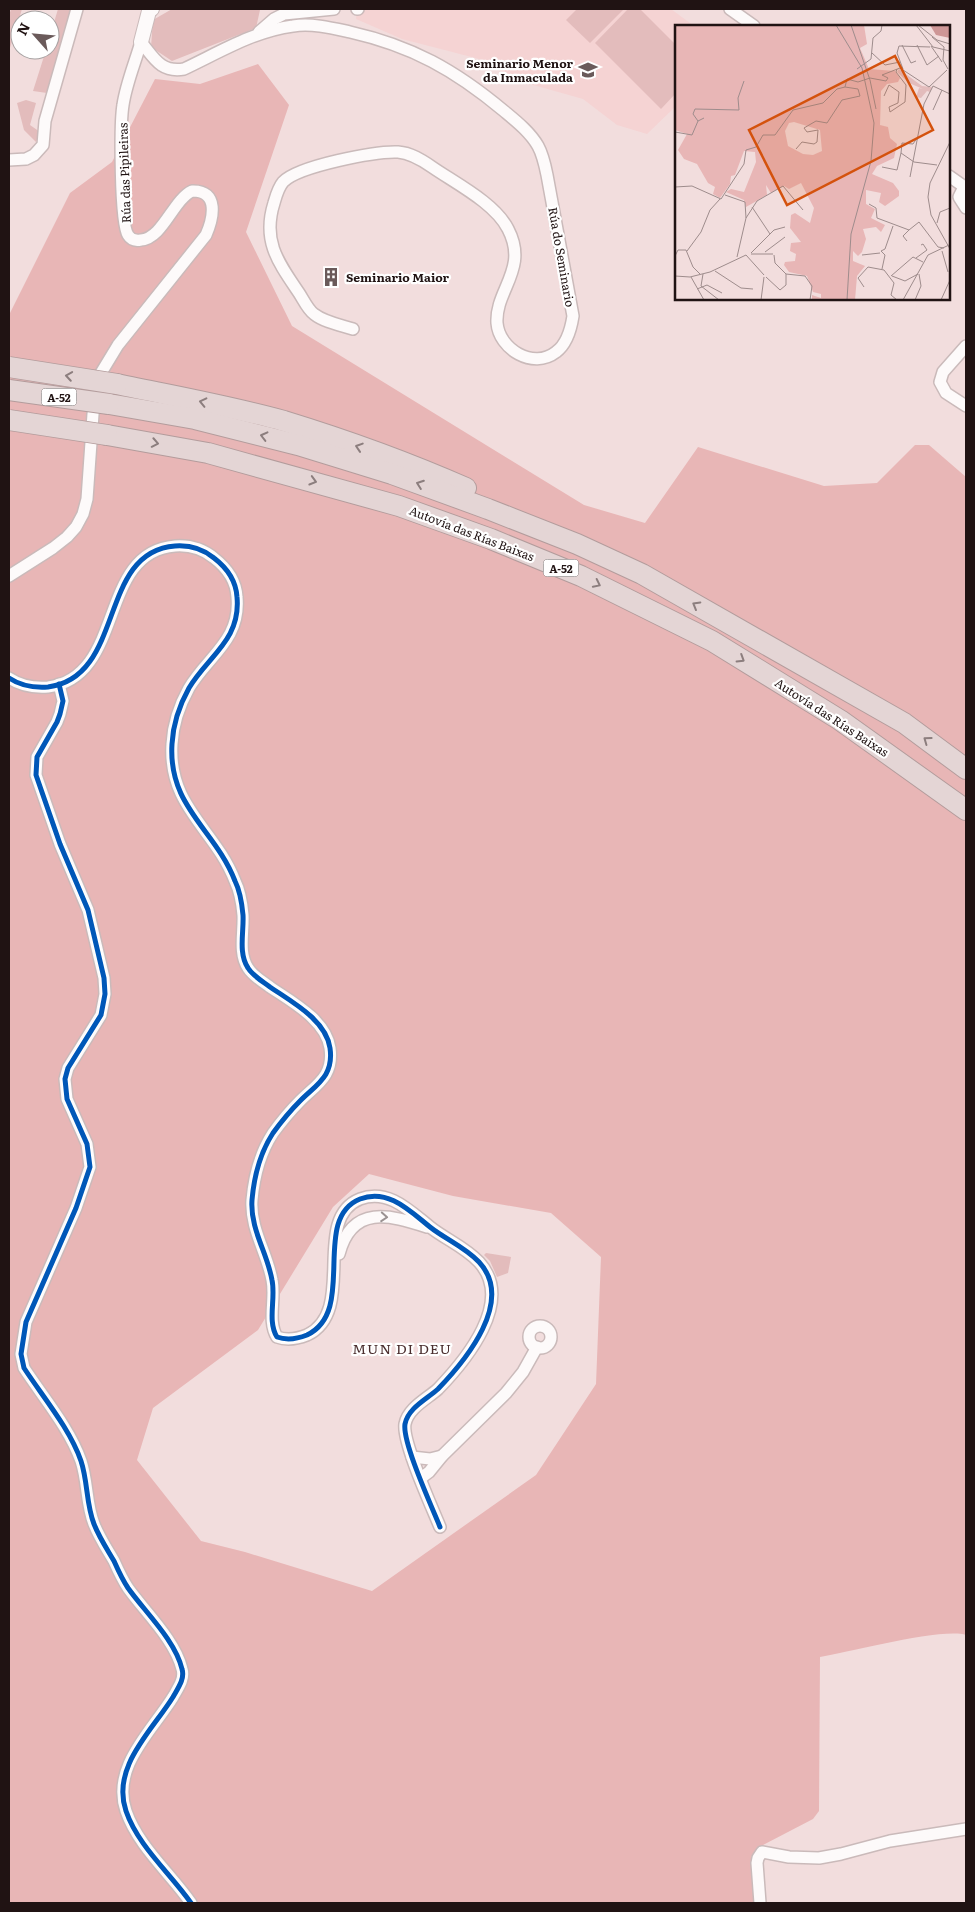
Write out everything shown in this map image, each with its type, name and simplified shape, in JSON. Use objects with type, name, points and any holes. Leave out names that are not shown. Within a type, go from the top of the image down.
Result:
[{"type":"highway","points":[[9,367],[117,384],[284,421],[408,463],[582,537],[642,574]]},
{"type":"highway","name":"A-52","points":[[9,390],[109,404],[195,419],[298,445],[382,471],[488,509],[577,544],[642,574],[904,723],[966,769]]},
{"type":"highway","name":"Autovía das Rías Baixas","points":[[9,420],[107,434],[208,453],[400,506],[491,539],[581,576],[712,641],[840,720],[966,810]]},
{"type":"street","points":[[9,160],[19,161],[34,155],[43,145],[45,121],[77,9]]},
{"type":"street","points":[[257,33],[274,19],[284,14],[334,9]]},
{"type":"street","points":[[730,9],[753,25]]},
{"type":"street","points":[[141,42],[150,10]]},
{"type":"street","name":"Rúa do Seminario","points":[[141,42],[159,64],[174,71],[184,69],[257,33],[294,25],[319,26],[379,40],[432,60],[453,72],[477,89],[532,136],[543,156],[573,316],[570,331],[557,352],[548,357],[538,359],[526,358],[506,344],[499,333],[497,322],[499,308],[514,270],[515,253],[508,228],[490,208],[428,164],[413,155],[399,152],[372,154],[315,167],[290,177],[282,183],[276,195],[269,219],[272,247],[289,279],[313,314],[353,328]]},
{"type":"street","name":"Rúa das Pipileiras","points":[[9,576],[67,537],[76,527],[83,514],[87,499],[90,479],[91,434],[98,382],[118,345],[206,235],[213,215],[212,205],[206,195],[202,192],[192,191],[182,197],[153,235],[144,240],[135,241],[129,237],[126,229],[122,185],[123,107],[141,42]]},
{"type":"street","points":[[950,177],[965,187],[959,197],[966,208]]},
{"type":"street","points":[[966,346],[943,372],[940,382],[946,393],[966,406]]},
{"type":"street","points":[[9,678],[18,684],[45,687],[70,679],[89,664],[103,639],[125,583],[135,567],[148,556],[174,546],[195,548],[212,556],[230,575],[237,594],[238,607],[234,625],[223,646],[195,679],[180,705],[174,725],[171,746],[174,779],[181,797],[192,816],[213,842],[237,884],[243,913],[242,944],[246,964],[258,978],[321,1027],[328,1038],[331,1054],[330,1068],[326,1075],[292,1110],[274,1132],[266,1146],[256,1172],[252,1214],[273,1284],[273,1329],[277,1337],[289,1340],[312,1332],[321,1324],[330,1304],[339,1223],[346,1210],[358,1200],[384,1197],[409,1209],[431,1228],[479,1262],[486,1270],[491,1282],[492,1299],[489,1315],[465,1358],[439,1387],[408,1415],[404,1430],[412,1457],[440,1527]]},
{"type":"street","points":[[59,684],[63,701],[60,714],[37,757],[36,775],[60,844],[88,910],[103,972],[105,994],[101,1015],[68,1068],[65,1079],[66,1099],[87,1144],[90,1168],[76,1208],[26,1322],[21,1354],[24,1368],[77,1451],[84,1471],[94,1524],[127,1586],[166,1637],[176,1653],[183,1670],[179,1688],[133,1755],[126,1771],[122,1792],[126,1811],[143,1842],[191,1903]]},
{"type":"street","points":[[358,1200],[357,1210],[366,1218]]},
{"type":"street","points":[[334,1272],[346,1237],[355,1226],[366,1218],[385,1216],[431,1228]]},
{"type":"street","points":[[421,1478],[506,1393],[523,1372],[537,1347]]},
{"type":"street","points":[[412,1457],[430,1459],[442,1456]]},
{"type":"street","points":[[760,1903],[757,1863],[762,1852],[789,1858],[819,1858],[890,1841],[966,1829]]},
{"type":"shaded area","points":[[73,9],[60,51],[60,10],[58,10]]},
{"type":"shaded area","points":[[172,9],[268,9],[260,10],[256,28],[172,61],[151,47],[153,20]]},
{"type":"shaded area","name":"Seminario Menor da Inmaculada","points":[[357,9],[671,9],[693,25],[675,25],[675,107],[647,134],[617,125],[583,99],[512,79],[487,61],[402,39],[356,19]]},
{"type":"shaded area","points":[[577,9],[624,9],[590,43],[566,20]]},
{"type":"shaded area","points":[[628,9],[640,9],[675,44],[675,94],[661,109],[595,43]]},
{"type":"shaded area","points":[[10,12],[9,51],[9,16]]},
{"type":"shaded area","points":[[43,60],[57,60],[47,93],[33,91]]},
{"type":"shaded area","points":[[258,64],[289,105],[246,232],[292,326],[584,505],[645,523],[698,447],[824,486],[877,483],[915,445],[929,445],[966,477],[966,1635],[955,1633],[918,1637],[820,1657],[819,1811],[813,1819],[763,1845],[751,1857],[754,1903],[9,1903],[9,315],[70,193],[112,162],[155,79],[200,84]],"holes":[[[369,1174],[453,1196],[551,1213],[601,1257],[596,1384],[536,1475],[372,1591],[245,1552],[201,1541],[137,1460],[153,1408],[258,1330],[333,1207]]]},
{"type":"shaded area","points":[[26,100],[36,103],[30,125],[40,132],[36,142],[24,130],[17,103]]},
{"type":"shaded area","points":[[486,1253],[511,1257],[508,1273],[497,1277],[490,1261],[484,1255]]},
{"type":"cycle path","points":[[9,678],[23,685],[33,687],[48,687],[73,678],[90,662],[102,640],[121,591],[133,569],[150,553],[175,546],[196,548],[219,562],[233,580],[237,597],[237,612],[234,625],[222,647],[197,677],[182,702],[174,729],[172,744],[173,766],[177,785],[185,801],[226,863],[237,885],[243,915],[243,956],[248,968],[258,978],[315,1020],[327,1038],[331,1058],[327,1073],[323,1079],[300,1101],[273,1133],[261,1157],[256,1174],[252,1211],[256,1231],[272,1280],[274,1331],[277,1337],[296,1338],[307,1335],[322,1323],[330,1306],[338,1225],[345,1210],[360,1199],[380,1196],[398,1203],[468,1252],[479,1262],[489,1277],[492,1294],[489,1312],[483,1329],[473,1346],[449,1377],[438,1389],[418,1404],[410,1413],[405,1424],[408,1445],[440,1527]]},
{"type":"cycle path","points":[[59,684],[63,701],[60,714],[37,757],[36,775],[60,844],[88,910],[104,978],[105,994],[101,1015],[68,1068],[65,1079],[67,1099],[87,1144],[90,1167],[76,1208],[26,1322],[21,1354],[24,1368],[63,1425],[76,1449],[83,1469],[91,1516],[98,1534],[128,1588],[173,1647],[182,1669],[182,1680],[177,1690],[136,1750],[124,1779],[123,1795],[126,1811],[138,1836],[191,1903]]},
{"type":"place","name":"Seminario Menor da Inmaculada","points":[[588,70]]},
{"type":"place","name":"Seminario Maior","points":[[331,277]]},
{"type":"district","name":"MUN DI DEU","points":[[402,1348]]}]
